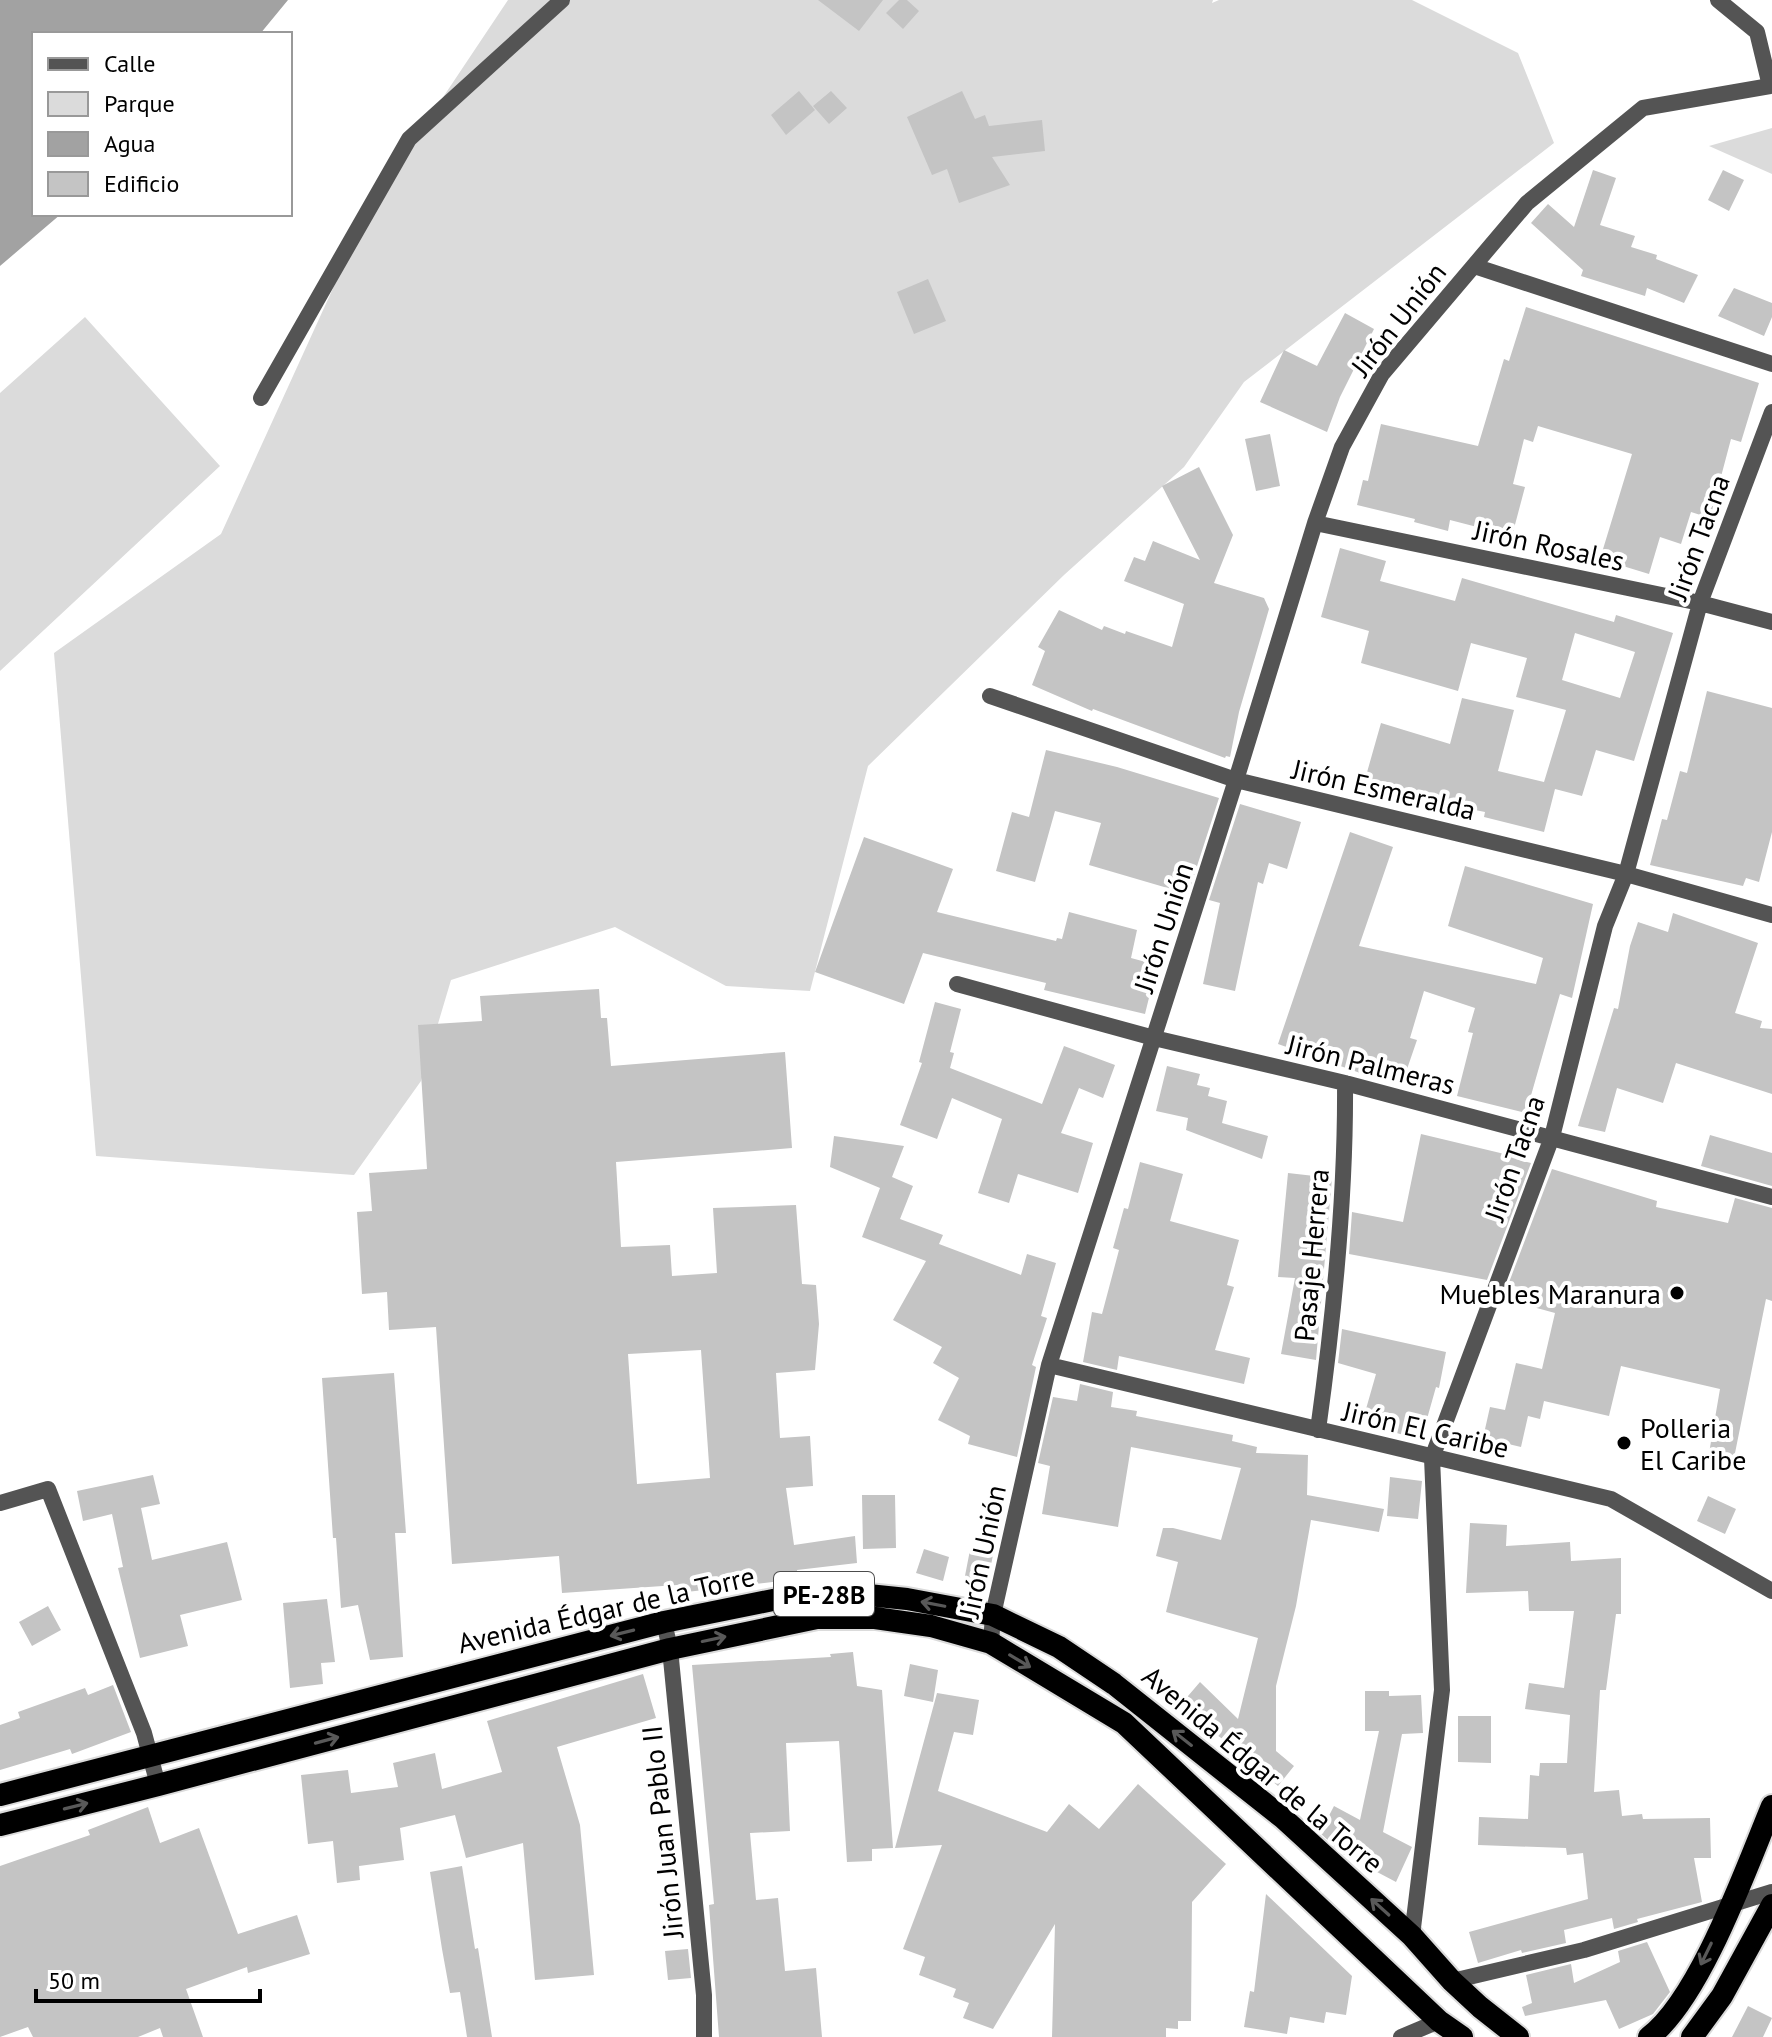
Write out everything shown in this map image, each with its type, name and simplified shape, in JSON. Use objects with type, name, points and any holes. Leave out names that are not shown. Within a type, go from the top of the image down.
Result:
[{"type":"highway","name":"Avenida Édgar de la Torre","points":[[0,1795],[664,1622],[773,1600],[839,1592],[907,1599],[993,1615],[1059,1647],[1114,1684],[1283,1818],[1412,1936],[1452,1981],[1518,2037]]},
{"type":"highway","name":"Avenida Édgar de la Torre","points":[[0,1825],[670,1649],[817,1618],[875,1618],[931,1626],[991,1643],[1124,1723],[1439,2021],[1462,2037]]},
{"type":"highway","points":[[1649,2037],[1658,2031],[1691,1985],[1732,1902],[1772,1806]]},
{"type":"highway","points":[[1692,2037],[1722,1996],[1772,1905]]},
{"type":"street","points":[[261,398],[409,139],[562,0]]},
{"type":"street","name":"Jirón Unión","points":[[991,1643],[993,1615],[1049,1365],[1315,523],[1342,447],[1382,374],[1527,203],[1643,108],[1770,86],[1757,32],[1718,0]]},
{"type":"street","points":[[1474,266],[1772,364]]},
{"type":"street","name":"Jirón Tacna","points":[[1412,1936],[1442,1690],[1432,1458],[1552,1137],[1605,926],[1626,874],[1700,603],[1772,412]]},
{"type":"street","name":"Jirón Rosales","points":[[1315,523],[1700,603],[1772,622]]},
{"type":"street","name":"Jirón Esmeralda","points":[[990,696],[1236,780],[1626,874],[1772,915]]},
{"type":"street","name":"Jirón Palmeras","points":[[957,984],[1154,1038],[1345,1083],[1772,1197]]},
{"type":"street","name":"Pasaje Herrera","points":[[1318,1430],[1338,1263],[1346,1157],[1345,1083]]},
{"type":"street","name":"Jirón El Caribe","points":[[1049,1365],[1611,1499],[1772,1591]]},
{"type":"street","points":[[0,1503],[48,1489],[150,1755],[158,1785]]},
{"type":"street","name":"Jirón Juan Pablo II","points":[[664,1622],[670,1649],[704,1995],[704,2037]]},
{"type":"street","points":[[1452,1981],[1584,1950],[1772,1892]]},
{"type":"street","points":[[1401,2037],[1439,2021]]},
{"type":"green space","points":[[508,0],[1213,0],[1212,3],[1219,0],[1412,0],[1518,53],[1554,143],[1244,382],[1184,467],[1064,575],[868,766],[810,991],[726,986],[615,927],[451,980],[421,1081],[354,1175],[96,1156],[54,653],[221,534],[371,205]]},
{"type":"green space","points":[[1772,128],[1772,174],[1709,146]]},
{"type":"green space","points":[[85,317],[220,466],[0,671],[0,393]]},
{"type":"water","points":[[0,0],[288,0],[262,32],[32,32],[32,216],[59,216],[0,266]]},
{"type":"building","points":[[818,0],[883,0],[859,31]]},
{"type":"building","points":[[899,0],[907,0],[919,11],[903,29],[886,13]]},
{"type":"building","points":[[799,91],[815,110],[786,135],[771,115]]},
{"type":"building","points":[[831,91],[847,108],[829,124],[813,106]]},
{"type":"building","points":[[962,91],[975,119],[985,115],[989,126],[1042,120],[1045,151],[992,157],[1010,185],[959,203],[947,169],[932,175],[907,117]]},
{"type":"building","points":[[1593,170],[1616,178],[1600,225],[1635,236],[1631,247],[1657,255],[1656,259],[1698,275],[1684,303],[1647,288],[1645,296],[1581,276],[1583,270],[1531,223],[1548,204],[1574,227]]},
{"type":"building","points":[[1723,170],[1744,180],[1729,211],[1708,200]]},
{"type":"building","points":[[928,279],[946,321],[914,334],[897,292]]},
{"type":"building","points":[[1734,288],[1772,303],[1772,317],[1764,336],[1718,316]]},
{"type":"building","points":[[1526,307],[1759,383],[1741,442],[1731,439],[1710,518],[1691,512],[1681,544],[1660,537],[1649,574],[1600,559],[1632,454],[1538,426],[1533,442],[1524,439],[1513,484],[1525,487],[1512,536],[1450,520],[1448,531],[1414,522],[1415,519],[1357,505],[1363,480],[1368,481],[1381,424],[1478,446],[1504,359],[1509,361]]},
{"type":"building","points":[[1345,313],[1374,329],[1340,397],[1327,432],[1260,402],[1284,350],[1317,366]]},
{"type":"building","points":[[1270,434],[1280,486],[1256,491],[1245,439]]},
{"type":"building","points":[[1199,467],[1233,535],[1214,583],[1264,598],[1269,609],[1239,712],[1230,757],[1225,758],[1092,711],[1032,685],[1045,651],[1038,647],[1059,610],[1102,630],[1104,626],[1125,634],[1126,631],[1172,647],[1184,604],[1124,581],[1134,557],[1145,561],[1153,541],[1200,560],[1162,486]]},
{"type":"building","points":[[1340,548],[1386,561],[1380,581],[1455,601],[1462,578],[1614,622],[1616,615],[1673,633],[1634,761],[1596,750],[1582,796],[1555,789],[1544,832],[1484,817],[1485,812],[1406,796],[1404,801],[1362,790],[1381,723],[1450,744],[1462,698],[1514,710],[1498,771],[1544,782],[1566,710],[1516,697],[1527,658],[1471,643],[1458,691],[1361,663],[1369,631],[1321,617]],"holes":[[[1575,633],[1635,652],[1620,698],[1562,680]]]},
{"type":"building","points":[[1707,691],[1772,708],[1772,832],[1759,882],[1746,878],[1743,886],[1650,865],[1662,819],[1667,820],[1680,771],[1687,773]]},
{"type":"building","points":[[1046,750],[1117,767],[1219,798],[1188,894],[1089,865],[1101,823],[1055,811],[1035,882],[996,871],[1012,812],[1029,817]]},
{"type":"building","points":[[1240,804],[1301,822],[1287,869],[1269,863],[1263,884],[1258,882],[1235,991],[1203,984],[1220,903],[1209,900]]},
{"type":"building","points":[[1350,832],[1393,847],[1359,946],[1536,984],[1543,958],[1448,926],[1465,866],[1593,904],[1572,998],[1560,994],[1526,1113],[1457,1096],[1473,1033],[1468,1032],[1475,1008],[1424,991],[1410,1038],[1417,1040],[1406,1072],[1385,1065],[1380,1080],[1278,1044]]},
{"type":"building","points":[[864,837],[953,869],[937,912],[1056,941],[1057,938],[1062,939],[1069,912],[1137,930],[1131,958],[1157,965],[1145,1014],[1044,990],[1046,983],[923,953],[904,1004],[815,972]]},
{"type":"building","points":[[1673,913],[1758,943],[1735,1013],[1762,1021],[1760,1028],[1772,1029],[1772,1094],[1676,1063],[1663,1103],[1617,1088],[1605,1132],[1578,1126],[1614,1008],[1618,1009],[1630,946],[1638,922],[1668,932]]},
{"type":"building","points":[[599,989],[601,1018],[607,1018],[611,1066],[785,1052],[792,1148],[616,1162],[621,1247],[670,1245],[672,1276],[717,1273],[713,1208],[796,1205],[802,1284],[816,1285],[819,1324],[815,1370],[776,1373],[780,1438],[810,1436],[813,1486],[786,1488],[794,1545],[855,1536],[857,1563],[797,1570],[798,1579],[678,1593],[677,1585],[562,1593],[559,1556],[452,1564],[436,1327],[389,1330],[387,1292],[362,1294],[357,1212],[372,1211],[369,1173],[427,1169],[418,1025],[482,1021],[480,996]],"holes":[[[701,1350],[710,1478],[637,1484],[628,1354]]]},
{"type":"building","points":[[935,1002],[961,1009],[950,1052],[954,1053],[950,1068],[1042,1104],[1064,1046],[1115,1065],[1103,1098],[1079,1088],[1061,1133],[1093,1143],[1078,1193],[1018,1174],[1009,1203],[978,1193],[1002,1119],[952,1098],[937,1139],[900,1125],[922,1063],[919,1062]]},
{"type":"building","points":[[1167,1066],[1200,1074],[1197,1085],[1210,1088],[1208,1096],[1227,1101],[1222,1123],[1268,1136],[1262,1159],[1186,1130],[1188,1118],[1156,1111]]},
{"type":"building","points":[[1421,1134],[1531,1163],[1487,1280],[1349,1254],[1352,1212],[1403,1222]]},
{"type":"building","points":[[1710,1135],[1772,1153],[1772,1186],[1701,1166]]},
{"type":"building","points":[[834,1136],[904,1146],[892,1177],[913,1186],[900,1219],[943,1235],[939,1244],[1021,1275],[1027,1254],[1056,1263],[1041,1316],[1047,1318],[1032,1365],[1036,1367],[1017,1457],[968,1444],[970,1436],[938,1420],[959,1378],[933,1363],[942,1347],[893,1320],[926,1261],[862,1237],[880,1188],[830,1167]]},
{"type":"building","points":[[1140,1162],[1183,1174],[1170,1221],[1239,1240],[1227,1285],[1234,1287],[1215,1350],[1250,1358],[1244,1384],[1119,1356],[1117,1370],[1083,1362],[1092,1312],[1102,1314],[1119,1250],[1113,1248],[1124,1208],[1128,1209]]},
{"type":"building","points":[[1552,1169],[1657,1201],[1656,1207],[1728,1223],[1735,1198],[1772,1208],[1772,1301],[1766,1299],[1733,1463],[1708,1459],[1720,1389],[1621,1366],[1609,1416],[1544,1401],[1540,1419],[1528,1416],[1521,1447],[1483,1438],[1490,1407],[1505,1410],[1516,1363],[1542,1369],[1555,1313],[1515,1302],[1520,1287],[1508,1285]]},
{"type":"building","points":[[1288,1173],[1332,1178],[1316,1360],[1281,1354],[1295,1278],[1278,1277]]},
{"type":"building","points":[[1342,1329],[1446,1352],[1439,1388],[1436,1387],[1421,1440],[1362,1423],[1376,1374],[1338,1363]]},
{"type":"building","points":[[394,1373],[406,1533],[395,1533],[403,1657],[370,1660],[358,1605],[341,1608],[322,1378]]},
{"type":"building","points":[[1080,1384],[1113,1392],[1111,1407],[1137,1411],[1136,1416],[1233,1435],[1232,1441],[1257,1447],[1256,1453],[1308,1455],[1307,1495],[1384,1509],[1379,1532],[1311,1520],[1296,1606],[1276,1686],[1276,1751],[1294,1766],[1278,1786],[1244,1754],[1194,1719],[1196,1716],[1182,1703],[1200,1682],[1238,1719],[1258,1638],[1166,1612],[1178,1562],[1156,1556],[1163,1528],[1221,1540],[1241,1468],[1131,1447],[1118,1527],[1042,1514],[1050,1466],[1038,1463],[1053,1397],[1077,1401]]},
{"type":"building","points":[[153,1475],[160,1504],[141,1508],[152,1560],[227,1542],[242,1600],[180,1615],[188,1646],[140,1658],[118,1568],[123,1567],[112,1514],[83,1521],[77,1491]]},
{"type":"building","points":[[1390,1477],[1422,1481],[1418,1519],[1387,1516]]},
{"type":"building","points":[[862,1495],[895,1495],[896,1548],[863,1549]]},
{"type":"building","points":[[1708,1496],[1736,1509],[1725,1534],[1697,1521]]},
{"type":"building","points":[[1470,1523],[1507,1525],[1506,1546],[1570,1542],[1571,1561],[1621,1558],[1621,1614],[1616,1614],[1606,1690],[1600,1690],[1594,1792],[1619,1790],[1622,1816],[1642,1814],[1643,1819],[1710,1818],[1711,1858],[1694,1858],[1702,1902],[1637,1919],[1638,1922],[1614,1929],[1612,1918],[1564,1930],[1566,1943],[1522,1953],[1521,1950],[1478,1963],[1469,1932],[1588,1899],[1583,1853],[1567,1855],[1566,1848],[1478,1845],[1479,1817],[1528,1819],[1530,1775],[1539,1776],[1540,1763],[1567,1763],[1570,1715],[1525,1709],[1529,1683],[1564,1688],[1574,1611],[1529,1611],[1528,1591],[1466,1593]]},
{"type":"building","points":[[924,1549],[949,1557],[943,1581],[916,1573]]},
{"type":"building","points":[[970,1550],[993,1555],[987,1585],[964,1581]]},
{"type":"building","points":[[327,1599],[335,1662],[321,1663],[323,1684],[290,1688],[283,1603]]},
{"type":"building","points":[[48,1606],[61,1630],[32,1646],[19,1622]]},
{"type":"building","points":[[853,1652],[857,1686],[882,1690],[893,1848],[872,1849],[872,1861],[847,1862],[839,1741],[786,1743],[790,1831],[750,1833],[756,1900],[778,1898],[785,1971],[816,1968],[822,2037],[719,2037],[709,1905],[714,1904],[692,1665],[831,1657],[830,1654]]},
{"type":"building","points":[[910,1664],[938,1670],[933,1702],[904,1696]]},
{"type":"building","points":[[643,1674],[656,1718],[557,1747],[580,1825],[594,1975],[535,1980],[523,1843],[466,1858],[455,1815],[400,1828],[404,1860],[359,1866],[360,1880],[337,1883],[333,1841],[308,1844],[301,1775],[348,1770],[351,1793],[398,1787],[393,1763],[435,1753],[442,1789],[502,1772],[487,1721]]},
{"type":"building","points":[[113,1685],[131,1732],[72,1754],[70,1749],[0,1770],[0,1725],[20,1718],[18,1712],[85,1688],[88,1695]]},
{"type":"building","points":[[1365,1691],[1389,1691],[1389,1696],[1421,1695],[1423,1733],[1402,1734],[1383,1832],[1412,1847],[1396,1882],[1343,1854],[1320,1833],[1334,1806],[1360,1820],[1379,1731],[1365,1731]]},
{"type":"building","points":[[937,1693],[979,1700],[973,1735],[954,1732],[938,1791],[1047,1832],[1069,1804],[1099,1829],[1138,1784],[1226,1864],[1192,1902],[1191,2021],[1178,2021],[1178,2029],[1166,2028],[1166,2037],[1052,2037],[1055,1924],[993,2029],[963,2018],[969,2003],[953,1997],[956,1989],[919,1975],[925,1957],[903,1949],[942,1845],[895,1848]]},
{"type":"building","points":[[1458,1716],[1491,1716],[1491,1763],[1458,1762]]},
{"type":"building","points":[[148,1807],[160,1843],[199,1828],[238,1934],[297,1915],[310,1954],[248,1973],[247,1967],[186,1989],[203,2037],[163,2037],[160,2028],[138,2037],[33,2037],[28,2027],[0,2037],[0,1866],[90,1835],[88,1830]]},
{"type":"building","points":[[462,1866],[492,2037],[467,2037],[460,1992],[450,1993],[442,1949],[430,1872]]},
{"type":"building","points":[[1266,1894],[1352,1976],[1346,2015],[1326,2012],[1324,2023],[1290,2017],[1287,2034],[1244,2027],[1250,1991],[1254,1992]]},
{"type":"building","points":[[1647,1942],[1670,1992],[1653,2014],[1619,2029],[1606,2000],[1525,2016],[1522,2007],[1532,2003],[1526,1975],[1571,1964],[1574,1983],[1620,1962],[1618,1951]]},
{"type":"building","points":[[688,1949],[691,1978],[668,1980],[665,1951]]},
{"type":"building","points":[[1748,2006],[1772,2018],[1763,2037],[1732,2037]]},
{"type":"place","name":"Muebles Maranura","points":[[1677,1293]]},
{"type":"place","name":"Polleria El Caribe","points":[[1624,1443]]}]
